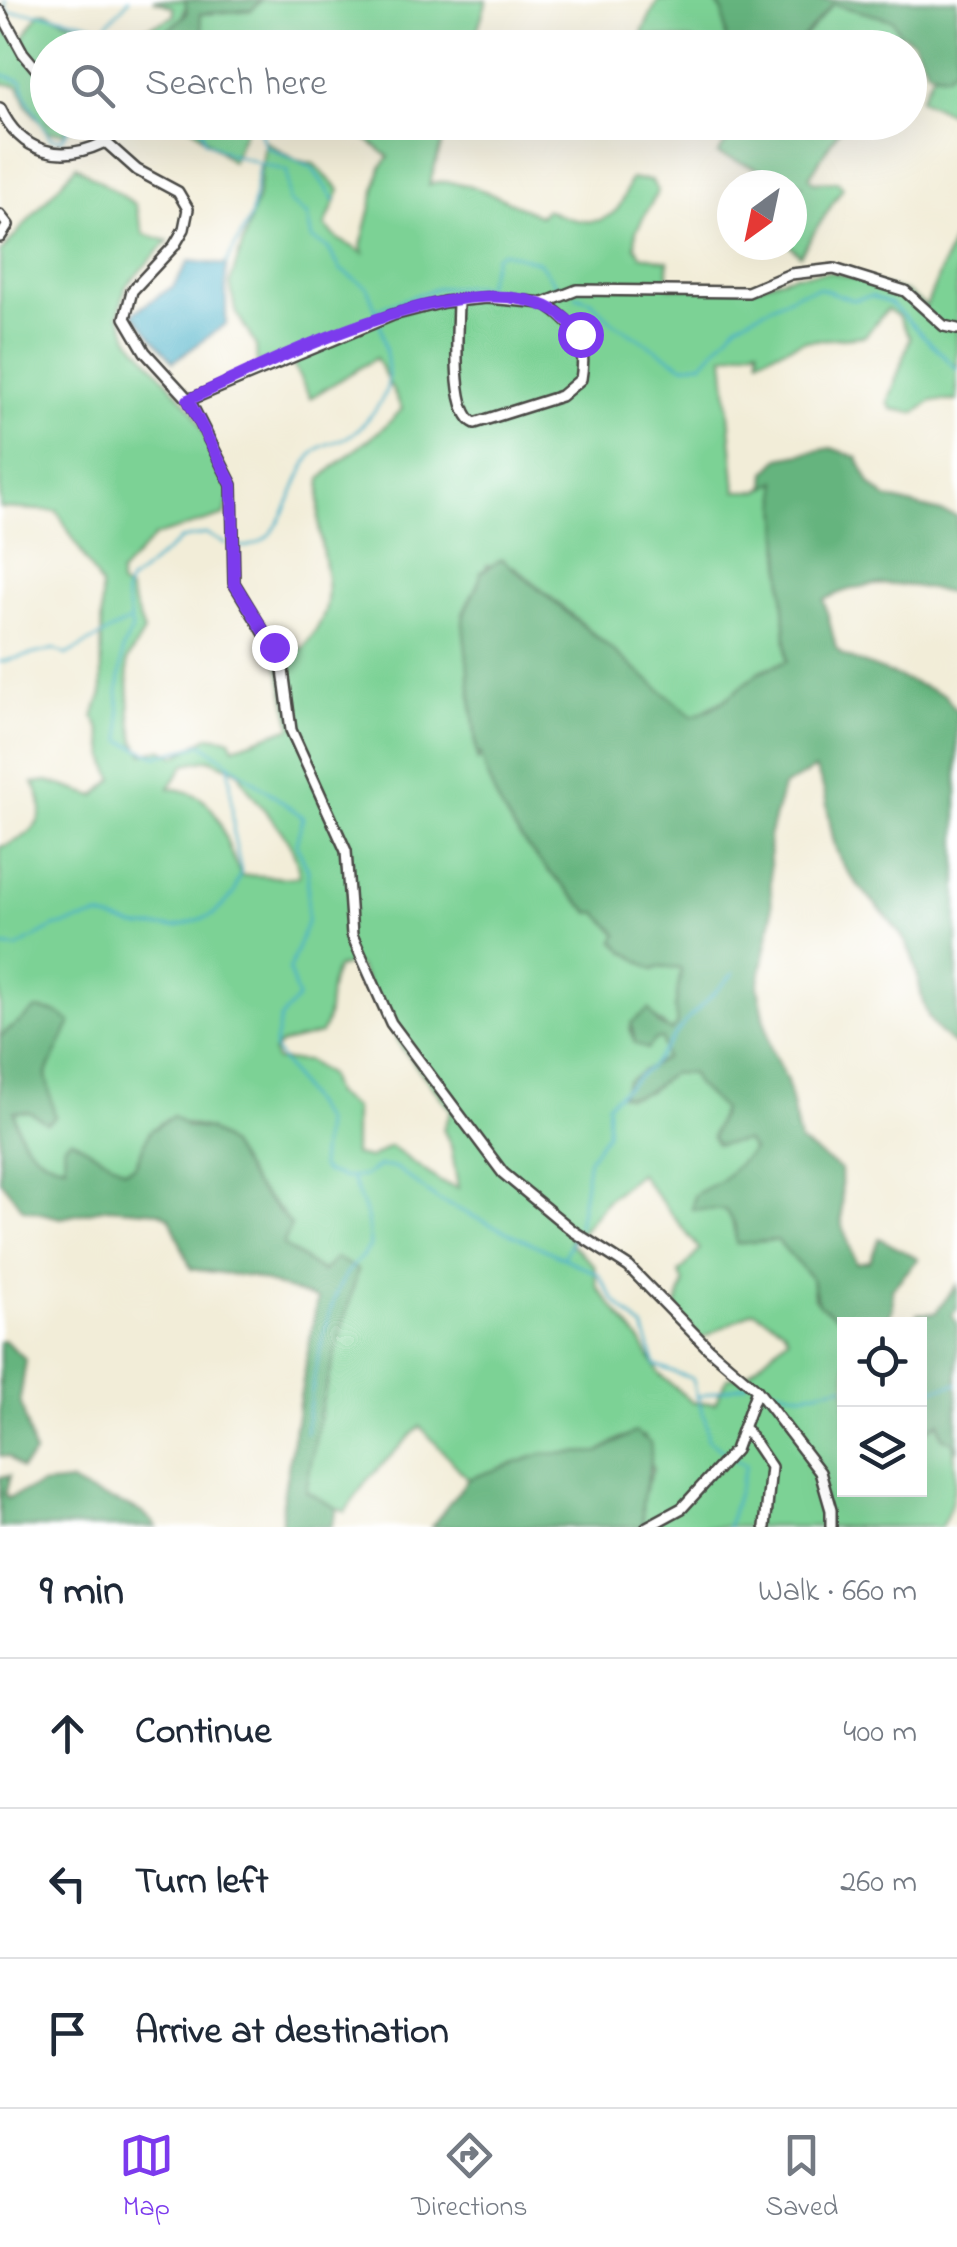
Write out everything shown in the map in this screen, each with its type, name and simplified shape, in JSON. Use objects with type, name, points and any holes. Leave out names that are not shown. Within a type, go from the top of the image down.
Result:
[{"type":"street","points":[[0,10],[30,61]]},
{"type":"street","points":[[0,108],[10,130],[41,152],[65,156],[103,143]]},
{"type":"street","points":[[100,140],[137,170],[178,192],[188,209],[184,229],[174,246],[132,291],[125,318],[145,352],[188,400],[232,485],[234,583],[282,662],[292,730],[309,777],[346,851],[352,936],[391,1023],[416,1063],[503,1173],[573,1230],[629,1267],[708,1348],[757,1390],[820,1472],[831,1510],[830,1527]]},
{"type":"street","points":[[0,215],[8,225],[0,237]]},
{"type":"street","points":[[544,303],[576,290],[748,292],[791,274],[834,269],[905,291],[944,326],[957,329]]},
{"type":"street","points":[[188,400],[379,320],[458,300],[516,298],[544,303],[580,334],[584,348],[581,378],[560,396],[475,423],[463,412],[458,388],[458,300]]},
{"type":"street","points":[[647,1527],[682,1508],[742,1441],[747,1408],[757,1390]]},
{"type":"street","points":[[745,1427],[771,1466],[765,1527]]},
{"type":"green space","points":[[153,0],[185,0],[187,4],[180,23],[168,30],[140,30],[174,16],[173,7]]},
{"type":"green space","points":[[185,0],[261,0],[252,10],[200,14],[202,30],[168,30],[187,13]]},
{"type":"green space","points":[[261,0],[487,0],[477,30],[202,30],[200,14],[252,10]]},
{"type":"green space","points":[[658,0],[713,0],[723,12],[725,30],[643,30]]},
{"type":"green space","points":[[714,0],[957,0],[957,63],[947,75],[928,71],[927,30],[898,30],[893,20],[833,4],[810,30],[725,30],[723,12]]},
{"type":"green space","points":[[833,4],[893,20],[898,30],[811,30]]},
{"type":"green space","points":[[47,12],[96,30],[30,30],[30,110],[19,86],[0,83],[0,17],[11,36],[22,40],[39,13]]},
{"type":"green space","points":[[957,63],[957,117],[927,102],[927,85],[933,73],[947,75]]},
{"type":"green space","points":[[207,140],[241,140],[232,162]]},
{"type":"green space","points":[[368,140],[443,140],[429,185],[441,182],[469,186],[541,216],[546,209],[575,220],[606,218],[622,202],[631,179],[651,180],[658,191],[636,231],[635,247],[641,255],[668,261],[668,287],[754,287],[794,275],[831,272],[906,292],[926,306],[957,231],[957,401],[932,401],[915,413],[892,409],[888,403],[910,338],[898,316],[887,309],[865,336],[804,341],[759,358],[758,347],[724,356],[736,491],[759,491],[777,481],[787,661],[759,671],[737,693],[692,717],[515,567],[487,565],[463,613],[477,758],[481,752],[549,872],[590,913],[597,912],[618,935],[615,941],[657,967],[681,969],[675,1009],[677,1025],[671,1031],[646,1012],[630,1028],[635,1043],[647,1049],[655,1039],[662,1039],[665,1058],[642,1071],[628,1097],[650,1091],[672,1073],[692,1073],[722,1109],[712,1136],[746,1141],[753,1150],[722,1180],[700,1191],[731,1217],[737,1243],[777,1240],[812,1279],[814,1299],[838,1317],[837,1497],[927,1497],[927,1431],[939,1422],[942,1437],[953,1442],[955,1464],[953,1496],[941,1527],[644,1527],[640,1501],[653,1470],[645,1436],[622,1437],[599,1452],[542,1454],[468,1479],[420,1426],[368,1479],[345,1512],[305,1491],[322,1402],[358,1270],[336,1258],[323,1272],[283,1245],[282,1212],[254,1185],[229,1145],[208,1129],[166,1119],[150,1131],[135,1166],[125,1170],[71,1139],[64,1145],[65,1165],[54,1163],[29,1148],[19,1132],[14,1111],[31,1112],[47,1123],[54,1118],[46,1075],[54,1058],[10,1028],[0,1037],[0,847],[22,837],[37,824],[41,806],[33,783],[48,781],[95,796],[114,779],[93,717],[102,694],[101,586],[57,511],[0,508],[0,253],[76,166],[135,204],[144,234],[168,241],[126,286],[119,314],[129,337],[194,412],[231,491],[225,515],[155,536],[120,574],[120,585],[129,591],[144,632],[127,661],[135,742],[144,754],[161,749],[176,756],[210,736],[230,739],[234,747],[292,727],[273,643],[302,649],[326,607],[327,582],[319,522],[321,479],[402,409],[376,358],[310,398],[287,353],[257,365],[256,346],[235,310],[230,283],[257,199],[265,141],[296,160],[314,164],[340,190],[325,226],[338,239],[364,253],[361,246],[381,167],[389,157]],"holes":[[[209,759],[239,772],[291,846],[299,876],[242,876],[212,809],[188,792],[169,788],[185,764]],[[358,966],[402,1048],[451,1110],[443,1129],[451,1146],[458,1188],[442,1183],[390,1146],[370,1158],[354,1155],[354,1108],[334,1094],[328,1075],[308,1061],[276,1060],[273,1053],[280,1044],[321,1034],[337,968]],[[639,1173],[700,1250],[679,1273],[684,1283],[675,1310],[701,1339],[754,1311],[783,1328],[788,1337],[746,1375],[727,1378],[715,1403],[692,1402],[659,1374],[641,1342],[597,1287],[594,1265],[570,1243],[571,1233],[581,1233],[606,1201]]]},
{"type":"green space","points":[[727,140],[832,140],[809,177],[813,182],[837,181],[843,187],[807,244],[807,170],[761,170],[718,154]]},
{"type":"green space","points":[[831,448],[857,457],[871,485],[886,498],[957,516],[957,595],[890,584],[857,588],[824,600],[836,648],[842,655],[945,695],[957,712],[957,1046],[942,1035],[926,1012],[907,945],[843,864],[815,769],[783,787],[769,837],[772,917],[758,987],[771,1049],[787,1081],[800,1142],[841,1170],[842,1225],[856,1263],[870,1261],[879,1238],[918,1259],[892,1289],[889,1317],[837,1317],[818,1304],[812,1279],[777,1240],[736,1244],[735,1225],[725,1210],[692,1209],[694,1195],[722,1180],[753,1150],[746,1141],[717,1145],[712,1137],[722,1109],[696,1084],[692,1074],[672,1073],[642,1094],[621,1095],[627,1081],[665,1058],[662,1039],[655,1039],[647,1049],[635,1043],[631,1023],[649,1009],[658,1024],[671,1031],[677,1025],[675,1009],[681,969],[662,966],[653,970],[614,941],[618,934],[597,912],[591,913],[523,842],[498,802],[481,754],[478,760],[463,624],[481,572],[502,559],[692,716],[726,699],[760,673],[787,661],[777,481],[765,488],[766,472],[780,458]]},
{"type":"green space","points":[[36,1009],[55,1012],[71,1022],[46,1075],[55,1117],[47,1123],[30,1112],[14,1111],[19,1131],[36,1154],[65,1165],[64,1145],[71,1139],[125,1170],[135,1166],[150,1131],[173,1116],[187,1127],[208,1129],[229,1145],[254,1185],[291,1225],[283,1245],[322,1272],[336,1258],[358,1270],[322,1402],[306,1491],[337,1509],[331,1527],[282,1527],[282,1503],[317,1299],[252,1277],[191,1269],[170,1218],[160,1212],[107,1208],[61,1218],[23,1209],[0,1180],[0,1037]]},
{"type":"green space","points":[[957,1285],[957,1309],[952,1315],[957,1324],[957,1451],[953,1442],[942,1437],[939,1422],[927,1431],[927,1317],[916,1317],[935,1313]]},
{"type":"green space","points":[[4,1340],[26,1360],[20,1399],[34,1454],[21,1469],[9,1457],[0,1456],[0,1341]]},
{"type":"green space","points":[[635,1432],[650,1442],[642,1503],[644,1527],[431,1527],[468,1479],[542,1454],[599,1452]]},
{"type":"green space","points":[[10,1476],[5,1495],[8,1498],[41,1485],[71,1482],[139,1511],[157,1527],[0,1527],[0,1477]]},
{"type":"water","points":[[189,261],[226,265],[226,324],[173,362],[133,313],[175,285]]},
{"type":"waterway","points":[[5,0],[7,13]]},
{"type":"waterway","points":[[105,26],[129,0]]},
{"type":"waterway","points":[[5,13],[42,14],[108,30]]},
{"type":"waterway","points":[[0,74],[22,81],[30,104]]},
{"type":"waterway","points":[[205,140],[229,154],[287,171],[289,202],[307,215],[312,239],[328,248],[341,270],[367,287],[378,316]]},
{"type":"waterway","points":[[263,140],[265,146],[312,168],[335,200]]},
{"type":"waterway","points":[[226,264],[251,216],[259,164]]},
{"type":"waterway","points":[[375,309],[438,288],[486,285],[495,256],[503,252],[539,262],[561,291]]},
{"type":"waterway","points":[[576,296],[591,301],[614,323],[683,366],[703,363],[738,323],[798,293],[819,288],[853,300],[871,296],[891,304],[957,369]]},
{"type":"waterway","points":[[235,546],[251,546],[274,530],[313,454],[353,434],[380,402],[388,375],[380,323]]},
{"type":"waterway","points":[[226,544],[206,534],[181,539],[129,583],[125,593],[132,629],[123,649],[118,692],[122,741],[156,756],[203,744],[303,817],[296,843],[308,870],[307,923],[289,970],[298,998],[280,1019],[274,1049],[324,1122],[320,1166],[325,1172],[346,1178],[364,1176],[379,1166],[396,1168],[438,1200],[598,1274],[614,1300],[644,1329],[655,1365],[693,1379],[707,1439],[724,1451]]},
{"type":"waterway","points":[[0,662],[55,649],[66,655],[129,621]]},
{"type":"waterway","points":[[0,946],[16,948],[54,927],[99,916],[138,927],[176,927],[213,915],[234,894],[241,871],[234,838],[229,763]]},
{"type":"waterway","points":[[578,1226],[589,1158],[607,1133],[608,1103],[652,1065],[686,1021],[734,973]]},
{"type":"waterway","points":[[306,1434],[331,1308],[345,1276],[370,1246],[367,1217],[352,1179]]},
{"type":"waterway","points":[[564,1256],[574,1237]]},
{"type":"waterway","points":[[696,1397],[746,1384]]},
{"type":"waterway","points":[[927,1390],[957,1384]]},
{"type":"waterway","points":[[758,1385],[801,1394],[837,1387]]},
{"type":"waterway","points":[[728,1527],[746,1465],[734,1459]]},
{"type":"route","points":[[274,647],[234,583],[230,567],[232,485],[188,400],[333,336],[393,314],[444,302],[516,298],[544,303],[573,324],[580,334]]}]
